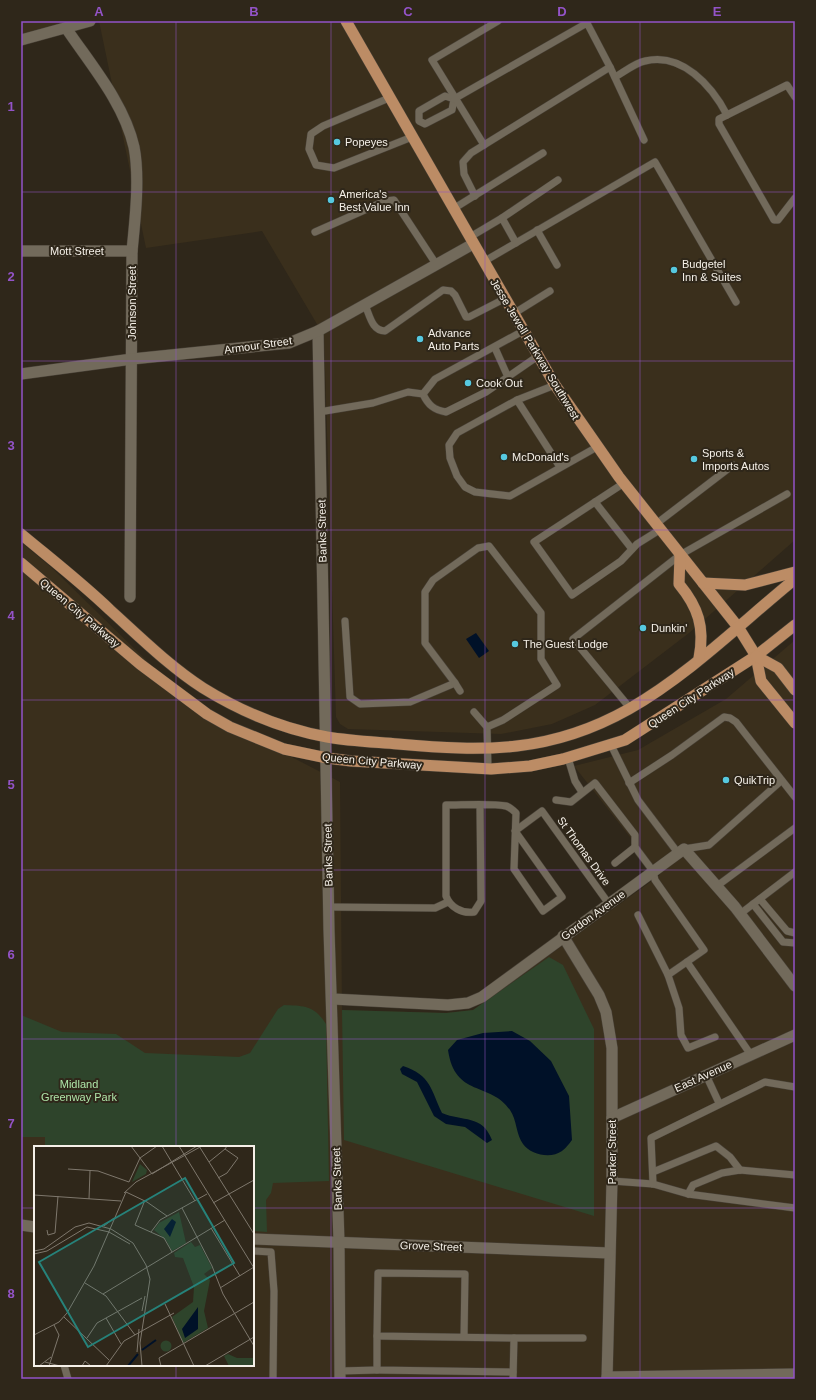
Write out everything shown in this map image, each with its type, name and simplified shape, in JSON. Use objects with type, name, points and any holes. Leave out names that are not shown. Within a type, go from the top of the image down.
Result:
[{"type":"main road","name":"Jesse Jewell Parkway Southwest","points":[[347,21],[504,299],[555,385],[597,447],[624,483],[738,627],[756,656],[761,681],[795,723]]},
{"type":"main road","name":"Queen City Parkway","points":[[21,534],[108,608],[147,644],[202,687],[232,705],[263,719],[327,737],[487,750],[530,745],[567,736],[604,722],[630,708],[672,680],[795,579]]},
{"type":"main road","points":[[680,554],[679,584],[691,599],[698,615],[701,631],[699,658]]},
{"type":"main road","name":"Queen City Parkway","points":[[21,564],[140,664],[207,714],[230,727],[284,749],[327,758],[422,766],[488,769],[530,766],[568,758],[625,740],[756,656],[795,625]]},
{"type":"main road","points":[[703,583],[745,585],[795,572]]},
{"type":"main road","name":"Jesse Jewell Parkway Southwest","points":[[756,656],[778,668],[795,690]]},
{"type":"street","points":[[21,40],[90,21]]},
{"type":"street","name":"Johnson Street","points":[[66,28],[112,97],[132,141],[136,165],[136,219],[132,251],[130,597]]},
{"type":"street","name":"Armour Street","points":[[21,374],[132,359],[289,343],[318,331],[366,305],[436,264],[471,240]]},
{"type":"street","name":"Mott Street","points":[[21,251],[132,251]]},
{"type":"street","name":"Banks Street","points":[[318,331],[327,737],[329,908],[333,999],[339,1242],[340,1375]]},
{"type":"street","points":[[681,851],[717,886],[795,986]]},
{"type":"street","name":"Gordon Avenue","points":[[333,999],[432,1006],[468,1003],[482,997],[563,936],[681,851]]},
{"type":"street","name":"Parker Street","points":[[563,936],[591,979],[606,1012],[612,1048],[612,1181],[607,1378]]},
{"type":"street","name":"East Avenue","points":[[612,1118],[795,1035]]},
{"type":"street","points":[[21,1225],[34,1227]]},
{"type":"street","name":"Grove Street","points":[[254,1239],[609,1254]]},
{"type":"street","points":[[607,1378],[790,1376]]},
{"type":"lane","points":[[484,145],[454,99],[432,60],[498,21]]},
{"type":"lane","points":[[419,121],[419,111],[445,96],[454,99],[587,22],[615,77],[644,140]]},
{"type":"lane","points":[[615,77],[643,61],[657,59],[670,61],[702,80],[715,94],[727,115]]},
{"type":"lane","points":[[476,196],[464,174],[464,162],[471,153],[610,67]]},
{"type":"lane","points":[[795,97],[787,85],[719,119],[718,124],[774,220],[778,220],[795,198]]},
{"type":"lane","points":[[390,98],[323,126],[311,134],[309,149],[316,165],[334,168],[412,137]]},
{"type":"lane","points":[[419,121],[425,124],[452,110],[454,99]]},
{"type":"lane","points":[[406,127],[419,121]]},
{"type":"lane","points":[[453,209],[543,153]]},
{"type":"lane","points":[[483,262],[655,162],[736,302]]},
{"type":"lane","points":[[471,240],[558,180]]},
{"type":"lane","points":[[315,232],[386,201],[394,200],[436,264]]},
{"type":"lane","points":[[502,218],[516,243]]},
{"type":"lane","points":[[537,230],[557,265]]},
{"type":"lane","points":[[366,305],[374,327],[380,331],[385,331],[443,290],[451,291],[455,295],[466,316],[469,317],[504,299]]},
{"type":"lane","points":[[513,314],[550,291]]},
{"type":"lane","points":[[423,394],[435,379],[523,331]]},
{"type":"lane","points":[[494,348],[508,376]]},
{"type":"lane","points":[[423,394],[428,404],[439,411],[446,412],[486,392],[538,356]]},
{"type":"lane","points":[[555,385],[517,400],[457,433],[449,445],[450,458],[457,476],[465,486],[475,492],[510,496],[597,447]]},
{"type":"lane","points":[[320,412],[373,403],[408,392],[423,394]]},
{"type":"lane","points":[[517,400],[560,467]]},
{"type":"lane","points":[[624,483],[534,542],[572,595],[621,561],[632,549],[733,465]]},
{"type":"lane","points":[[630,708],[573,639],[680,554],[787,494]]},
{"type":"lane","points":[[595,502],[632,549]]},
{"type":"lane","points":[[460,691],[425,643],[425,592],[433,580],[478,548],[489,546],[541,613],[541,659],[557,685],[503,720],[487,727]]},
{"type":"lane","points":[[345,621],[350,697],[360,704],[410,702],[454,683]]},
{"type":"lane","points":[[474,712],[487,727],[488,769]]},
{"type":"lane","points":[[629,783],[672,756],[724,718],[730,718],[736,722],[781,781],[795,796]]},
{"type":"lane","points":[[611,745],[638,800],[681,851],[709,845],[781,781]]},
{"type":"lane","points":[[568,758],[575,781],[582,792]]},
{"type":"lane","points":[[556,800],[570,802],[595,782],[635,835],[635,847],[653,871],[655,880],[704,950],[668,975]]},
{"type":"lane","points":[[480,805],[481,901],[474,912],[468,913],[454,908],[448,902],[446,896],[446,805],[480,805],[506,806],[511,808],[516,813],[515,831],[514,869],[543,911],[562,897],[515,831]]},
{"type":"lane","name":"St Thomas Drive","points":[[515,831],[542,811],[609,904]]},
{"type":"lane","points":[[717,886],[795,828]]},
{"type":"lane","points":[[615,863],[635,847]]},
{"type":"lane","points":[[740,914],[795,872]]},
{"type":"lane","points":[[760,899],[787,931],[795,933]]},
{"type":"lane","points":[[329,908],[435,908],[448,902]]},
{"type":"lane","points":[[753,904],[783,942],[795,943]]},
{"type":"lane","points":[[638,915],[668,975],[679,1008],[681,1034],[688,1048],[715,1037]]},
{"type":"lane","points":[[687,962],[751,1055]]},
{"type":"lane","points":[[706,1075],[719,1103]]},
{"type":"lane","points":[[653,1184],[651,1138],[719,1103],[765,1082],[795,1088]]},
{"type":"lane","points":[[653,1172],[716,1146],[730,1157],[740,1170]]},
{"type":"lane","points":[[688,1194],[693,1185],[722,1173],[740,1170],[795,1175]]},
{"type":"lane","points":[[612,1181],[653,1184],[688,1194],[795,1208]]},
{"type":"lane","points":[[254,1251],[271,1252],[274,1291],[273,1379]]},
{"type":"lane","points":[[376,1370],[378,1273],[464,1274],[464,1337]]},
{"type":"lane","points":[[377,1336],[583,1338]]},
{"type":"lane","points":[[340,1375],[376,1370],[513,1375],[514,1338]]},
{"type":"lane","points":[[64,1366],[68,1379]]},
{"type":"shaded area","points":[[21,21],[68,21],[21,34]]},
{"type":"shaded area","points":[[99,21],[795,21],[795,540],[689,633],[595,705],[552,724],[501,734],[348,729],[340,724],[336,717],[324,336],[262,231],[146,248]]},
{"type":"shaded area","points":[[21,542],[51,567],[193,706],[340,782],[342,1010],[446,1013],[473,1010],[660,875],[574,766],[638,750],[726,699],[795,640],[795,1379],[21,1379]]},
{"type":"green space","points":[[549,957],[563,965],[594,1029],[594,1216],[344,1140],[342,1010],[446,1013],[473,1010]]},
{"type":"green space","name":"Midland Greenway Park","points":[[284,1005],[303,1006],[317,1013],[326,1024],[329,1181],[273,1183],[271,1193],[266,1200],[267,1232],[254,1231],[254,1146],[45,1146],[45,1137],[21,1137],[21,1015],[62,1032],[116,1034],[145,1053],[239,1057],[250,1053],[278,1009]]},
{"type":"water","points":[[476,633],[489,651],[479,658],[466,639]]},
{"type":"water","points":[[512,1031],[530,1041],[551,1061],[569,1096],[572,1140],[562,1151],[552,1155],[541,1155],[527,1148],[521,1140],[510,1110],[502,1101],[493,1095],[465,1082],[458,1076],[452,1065],[448,1050],[457,1040],[483,1033]]},
{"type":"water","points":[[403,1066],[419,1074],[425,1079],[432,1090],[442,1113],[477,1122],[488,1132],[492,1140],[487,1143],[465,1127],[446,1124],[434,1116],[417,1082],[402,1074],[400,1069]]},
{"type":"place","name":"Popeyes","points":[[337,142]]},
{"type":"place","name":"America's Best Value Inn","points":[[331,200]]},
{"type":"place","name":"Budgetel Inn & Suites","points":[[674,270]]},
{"type":"place","name":"Advance Auto Parts","points":[[420,339]]},
{"type":"place","name":"Cook Out","points":[[468,383]]},
{"type":"place","name":"McDonald's","points":[[504,457]]},
{"type":"place","name":"Sports & Imports Autos","points":[[694,459]]},
{"type":"place","name":"Dunkin'","points":[[643,628]]},
{"type":"place","name":"The Guest Lodge","points":[[515,644]]},
{"type":"place","name":"QuikTrip","points":[[726,780]]}]
